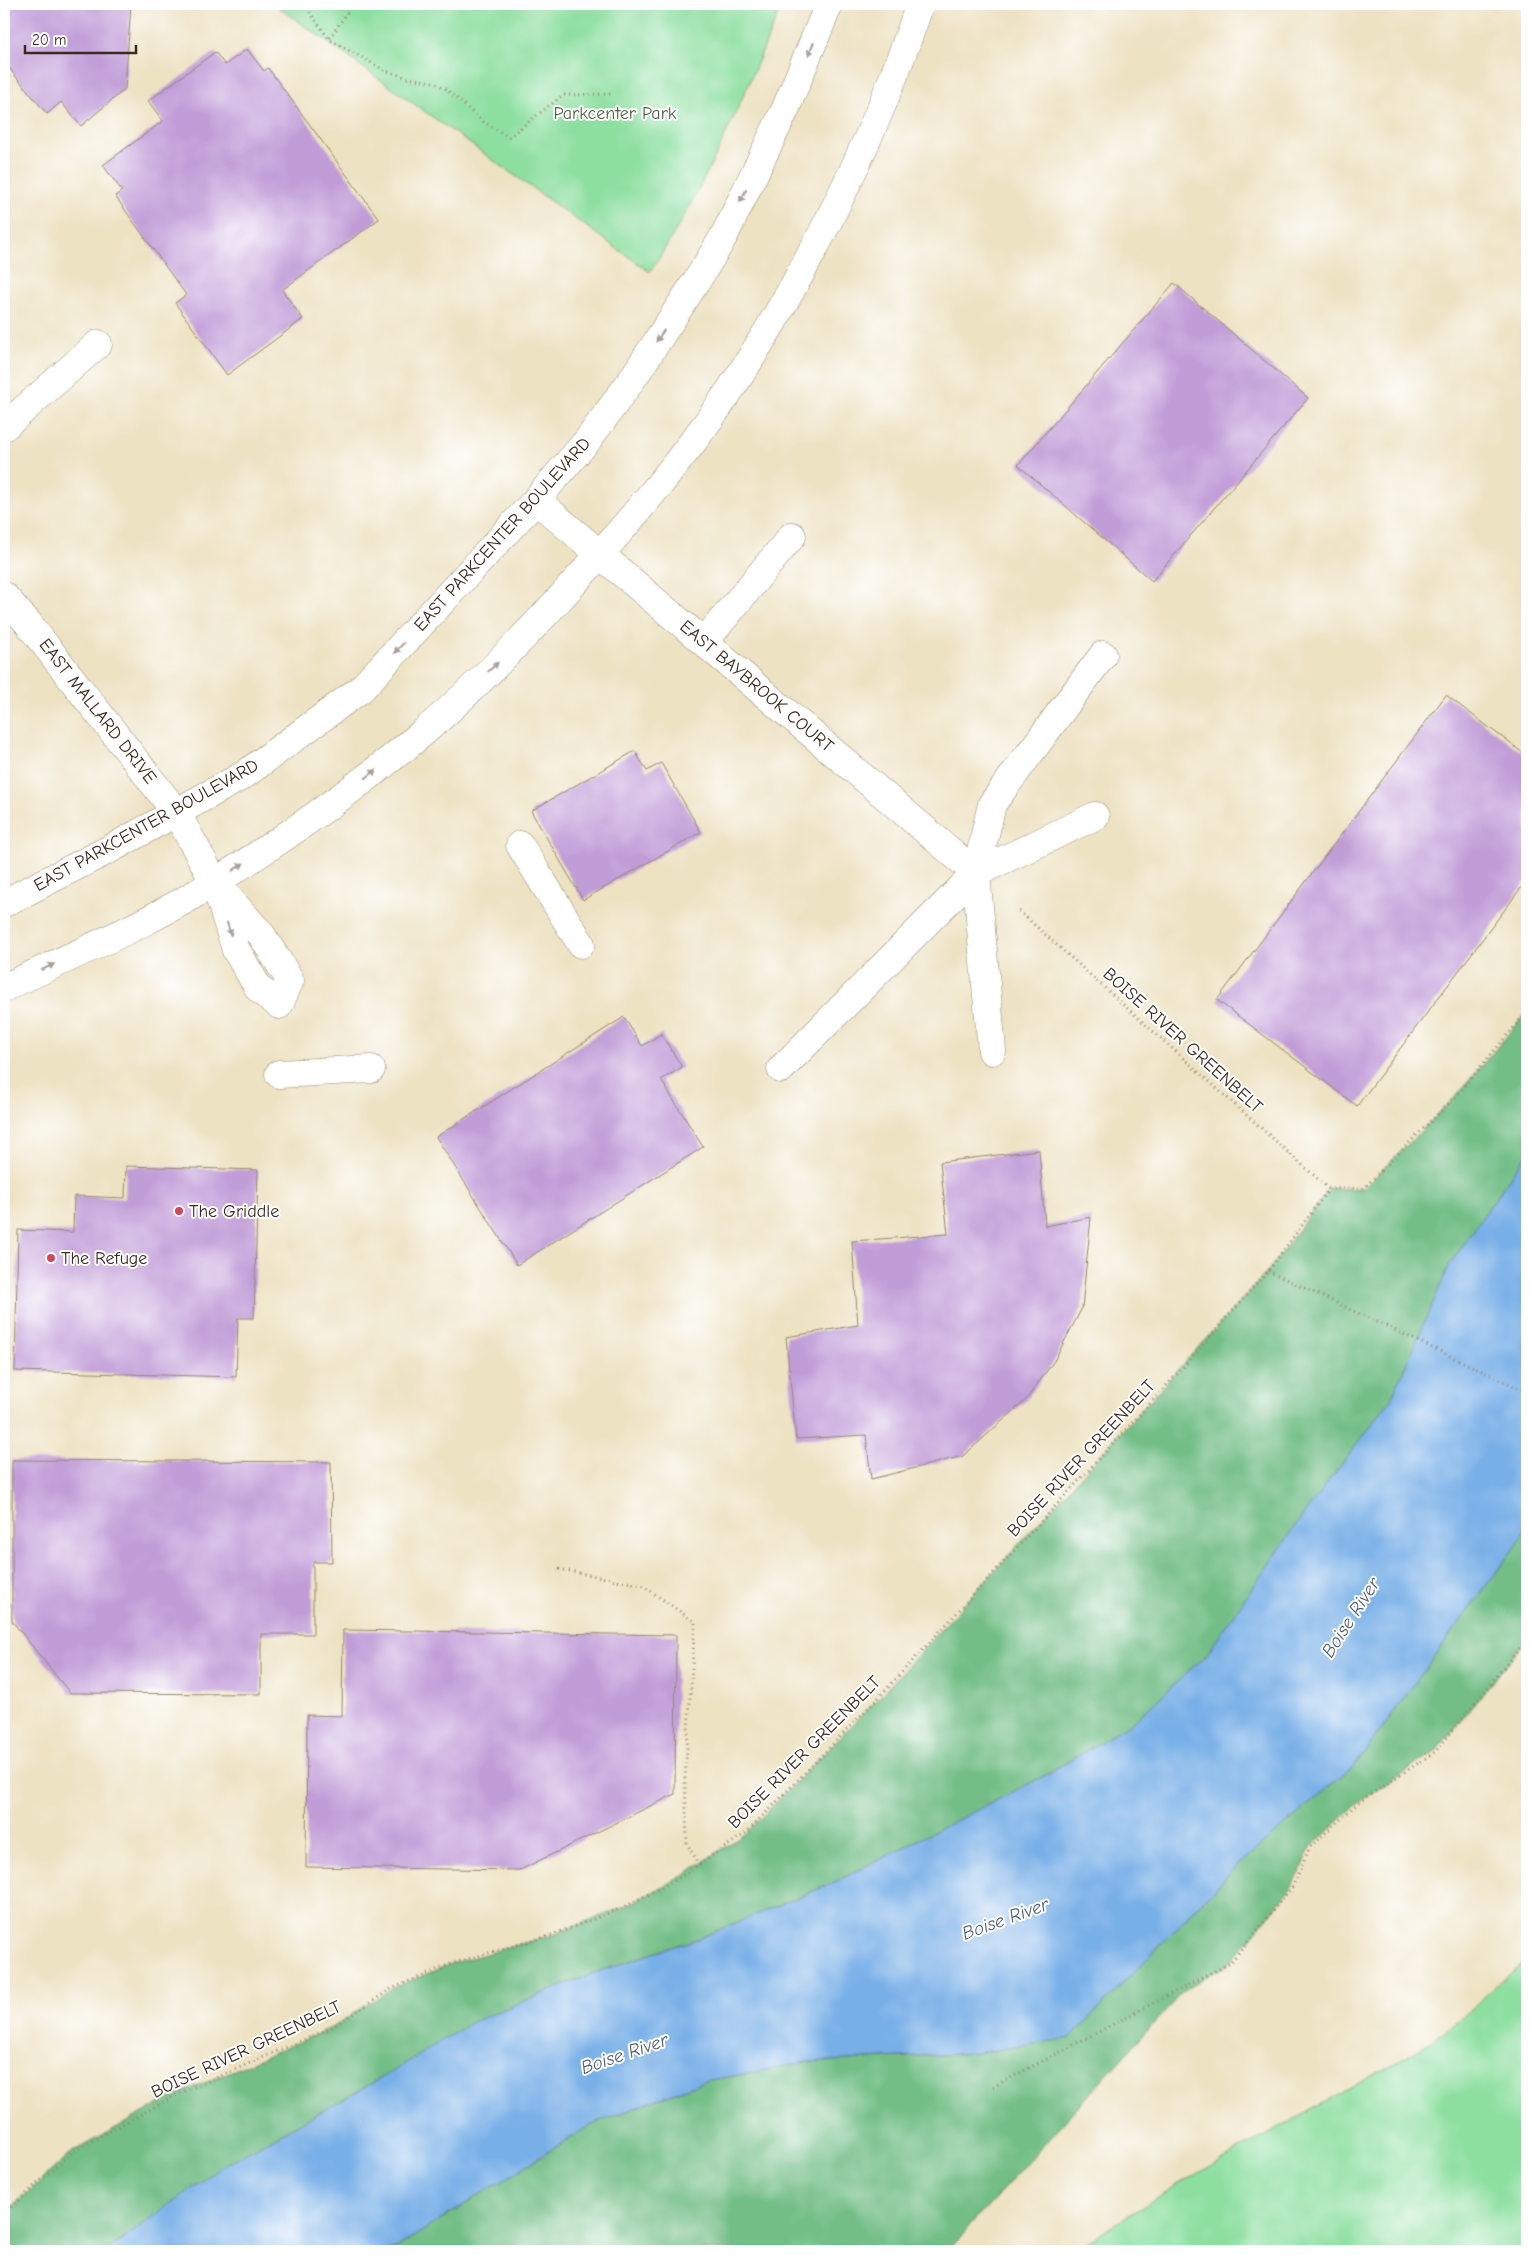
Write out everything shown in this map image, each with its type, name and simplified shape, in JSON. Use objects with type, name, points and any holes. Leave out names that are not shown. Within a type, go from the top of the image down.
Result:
[{"type":"main road","name":"EAST PARKCENTER BOULEVARD","points":[[4,903],[112,848],[244,775],[361,689],[536,500],[587,441],[631,381],[724,236],[785,110],[829,4]]},
{"type":"main road","points":[[4,988],[161,913],[215,883],[350,791],[422,734],[521,641],[601,555],[688,447],[748,362],[816,244],[860,154],[890,87],[920,4]]},
{"type":"main road","points":[[4,427],[98,344]]},
{"type":"main road","name":"EAST BAYBROOK COURT","points":[[536,500],[976,873]]},
{"type":"main road","points":[[704,642],[792,536]]},
{"type":"main road","name":"EAST MALLARD DRIVE","points":[[4,596],[34,630],[176,812],[215,883]]},
{"type":"main road","points":[[992,1051],[976,873],[992,804],[1103,655]]},
{"type":"main road","points":[[781,1069],[976,873],[1095,816]]},
{"type":"main road","points":[[520,845],[581,944]]},
{"type":"main road","points":[[279,1074],[371,1069]]},
{"type":"path","points":[[304,4],[329,39],[384,70],[408,78],[434,82],[446,89],[482,121],[509,137],[563,95],[612,94]]},
{"type":"path","points":[[329,39],[353,4]]},
{"type":"path","name":"BOISE RIVER GREENBELT","points":[[4,2214],[72,2152],[174,2096],[331,2028],[391,1989],[450,1964],[552,1935],[624,1907],[679,1878],[746,1833],[875,1701],[1179,1372],[1268,1270],[1329,1189],[1019,911]]},
{"type":"path","points":[[1329,1189],[1364,1188],[1456,1096],[1527,1012]]},
{"type":"path","points":[[1268,1270],[1527,1392]]},
{"type":"path","points":[[559,1570],[642,1585],[695,1622],[685,1778],[687,1844],[700,1865]]},
{"type":"path","points":[[993,2087],[1230,1963],[1292,1887],[1310,1847],[1359,1802],[1436,1752],[1527,1639]]},
{"type":"green space","name":"Parkcenter Park","points":[[274,4],[782,4],[738,108],[706,175],[650,272]]},
{"type":"green space","points":[[1527,1012],[1527,1153],[1450,1264],[1390,1401],[1300,1519],[1207,1654],[1136,1720],[1050,1773],[835,1882],[697,1939],[599,1971],[472,2022],[385,2076],[221,2167],[107,2251],[4,2251],[4,2214],[72,2152],[174,2096],[331,2028],[391,1989],[450,1964],[552,1935],[624,1907],[679,1878],[746,1833],[882,1694],[1268,1271],[1329,1189],[1364,1188],[1456,1096]]},
{"type":"green space","points":[[1527,1530],[1527,1639],[1435,1752],[1359,1802],[1311,1847],[1292,1887],[1230,1963],[1186,1988],[947,2251],[391,2251],[589,2126],[701,2082],[808,2062],[977,2053],[1070,2038],[1236,1867],[1355,1765]]},
{"type":"green space","points":[[1527,1959],[1527,2251],[1073,2251],[1177,2185],[1434,2041]]},
{"type":"water","name":"Boise River","points":[[1527,1153],[1527,1530],[1355,1765],[1236,1867],[1070,2038],[977,2053],[808,2062],[701,2082],[589,2126],[391,2251],[107,2251],[221,2167],[385,2076],[472,2022],[599,1971],[697,1939],[835,1882],[1050,1773],[1136,1720],[1207,1654],[1300,1519],[1390,1401],[1450,1264]]},
{"type":"building","points":[[4,4],[131,4],[125,89],[81,126],[61,102],[47,114],[4,62]]},
{"type":"building","points":[[337,4],[350,4],[346,10]]},
{"type":"building","points":[[247,49],[264,71],[268,68],[379,219],[282,290],[303,319],[227,375],[175,303],[186,295],[115,196],[122,191],[103,165],[163,121],[148,101],[215,52],[225,65]]},
{"type":"building","points":[[1174,283],[1308,398],[1152,581],[1018,465]]},
{"type":"building","points":[[1446,695],[1527,756],[1527,880],[1357,1106],[1217,1000]]},
{"type":"building","points":[[635,751],[647,771],[661,763],[701,832],[583,900],[531,811]]},
{"type":"building","points":[[624,1017],[642,1046],[661,1034],[682,1067],[661,1080],[703,1147],[517,1265],[436,1137]]},
{"type":"building","points":[[1039,1150],[1045,1226],[1091,1217],[1082,1308],[1054,1361],[1026,1400],[963,1456],[871,1479],[866,1435],[796,1439],[786,1337],[858,1325],[852,1241],[948,1234],[940,1162]]},
{"type":"building","points":[[126,1166],[258,1170],[254,1318],[238,1318],[236,1377],[15,1371],[18,1230],[73,1232],[74,1196],[125,1198]]},
{"type":"building","points":[[12,1460],[331,1462],[332,1562],[313,1562],[313,1634],[261,1634],[261,1694],[70,1693],[12,1621]]},
{"type":"building","points":[[343,1630],[676,1635],[675,1794],[520,1870],[306,1867],[307,1715],[342,1716]]},
{"type":"place","name":"The Griddle","points":[[179,1211]]},
{"type":"place","name":"The Refuge","points":[[51,1258]]}]
